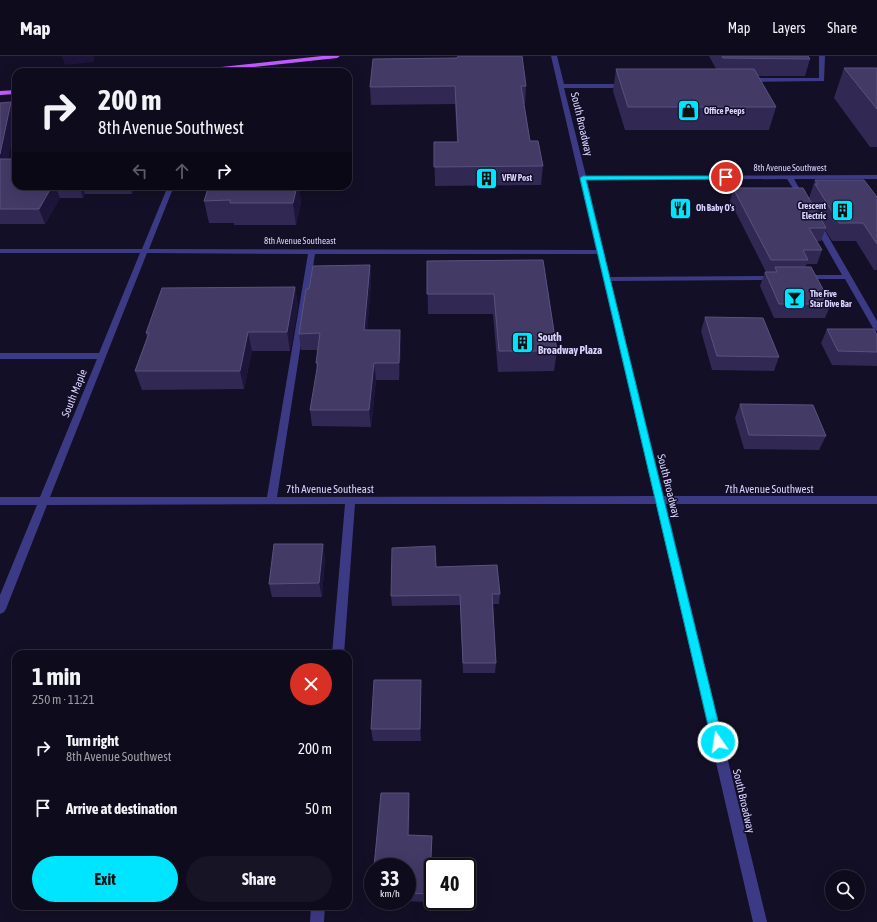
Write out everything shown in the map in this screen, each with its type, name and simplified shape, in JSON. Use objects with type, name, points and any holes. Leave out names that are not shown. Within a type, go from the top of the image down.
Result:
[{"type":"main road","points":[[241,68],[337,56]]},
{"type":"main road","points":[[0,94],[12,92]]},
{"type":"street","name":"South Broadway","points":[[554,56],[760,922]]},
{"type":"street","points":[[744,80],[822,80],[822,56]]},
{"type":"street","points":[[561,86],[631,86]]},
{"type":"street","points":[[789,177],[877,328]]},
{"type":"street","name":"8th Avenue Southwest","points":[[583,178],[877,177]]},
{"type":"street","name":"South Maple","points":[[0,609],[169,190]]},
{"type":"street","name":"8th Avenue Southeast","points":[[0,251],[600,252]]},
{"type":"street","points":[[271,501],[312,251]]},
{"type":"street","points":[[606,279],[847,277]]},
{"type":"street","points":[[0,356],[102,356]]},
{"type":"street","name":"7th Avenue Southwest","points":[[661,501],[877,500]]},
{"type":"street","name":"7th Avenue Southeast","points":[[0,501],[661,501]]},
{"type":"street","points":[[338,650],[350,501]]},
{"type":"street","points":[[317,922],[318,910]]},
{"type":"building","points":[[458,56],[522,56],[526,86],[521,86],[530,141],[538,141],[543,166],[434,167],[434,142],[458,142],[455,86],[370,87],[373,59],[457,58]]},
{"type":"building","points":[[722,56],[808,56],[810,59],[723,58]]},
{"type":"building","points":[[844,68],[877,68],[877,109]]},
{"type":"building","points":[[616,69],[754,69],[776,107],[628,107]]},
{"type":"building","points":[[11,102],[0,154],[0,103]]},
{"type":"building","points":[[0,159],[12,159],[12,190],[50,190],[39,209],[0,209]]},
{"type":"building","points":[[815,180],[864,180],[877,197],[877,244],[863,223],[839,223],[815,184],[818,184]]},
{"type":"building","points":[[733,188],[803,188],[826,228],[809,228],[822,250],[803,250],[808,260],[771,260]]},
{"type":"building","points":[[208,190],[296,190],[293,203],[230,203],[230,200],[204,201]]},
{"type":"building","name":"South Broadway Plaza","points":[[543,260],[557,351],[499,351],[494,294],[427,294],[427,261]]},
{"type":"building","points":[[370,265],[364,330],[400,330],[399,363],[374,363],[369,410],[310,410],[318,363],[316,363],[320,333],[299,334],[306,289],[309,289],[313,266]]},
{"type":"building","points":[[775,267],[811,267],[831,304],[779,304],[765,272],[777,272]]},
{"type":"building","points":[[295,287],[287,332],[248,332],[240,371],[135,371],[149,333],[146,333],[162,288]]},
{"type":"building","points":[[705,317],[763,318],[779,357],[717,356]]},
{"type":"building","points":[[827,329],[874,329],[877,335],[877,352],[838,351]]},
{"type":"building","points":[[740,404],[813,405],[826,436],[749,435]]},
{"type":"building","points":[[274,544],[323,544],[319,583],[269,584]]},
{"type":"building","points":[[435,546],[436,567],[497,565],[500,594],[492,594],[496,663],[463,663],[460,595],[391,596],[392,548]]},
{"type":"building","points":[[374,680],[421,680],[420,729],[371,729]]},
{"type":"building","points":[[381,793],[409,793],[408,835],[432,836],[431,858],[424,858],[424,894],[416,893],[416,858],[375,858]]},
{"type":"place","name":"Office Peeps","points":[[689,111]]},
{"type":"place","name":"VFW Post","points":[[487,178]]},
{"type":"place","name":"Oh Baby O's","points":[[680,208]]},
{"type":"place","name":"Crescent Electric","points":[[842,211]]},
{"type":"place","name":"The Five Star Dive Bar","points":[[795,299]]},
{"type":"place","name":"South Broadway Plaza","points":[[523,343]]},
{"type":"route","points":[[718,742],[583,178],[726,177]]}]
